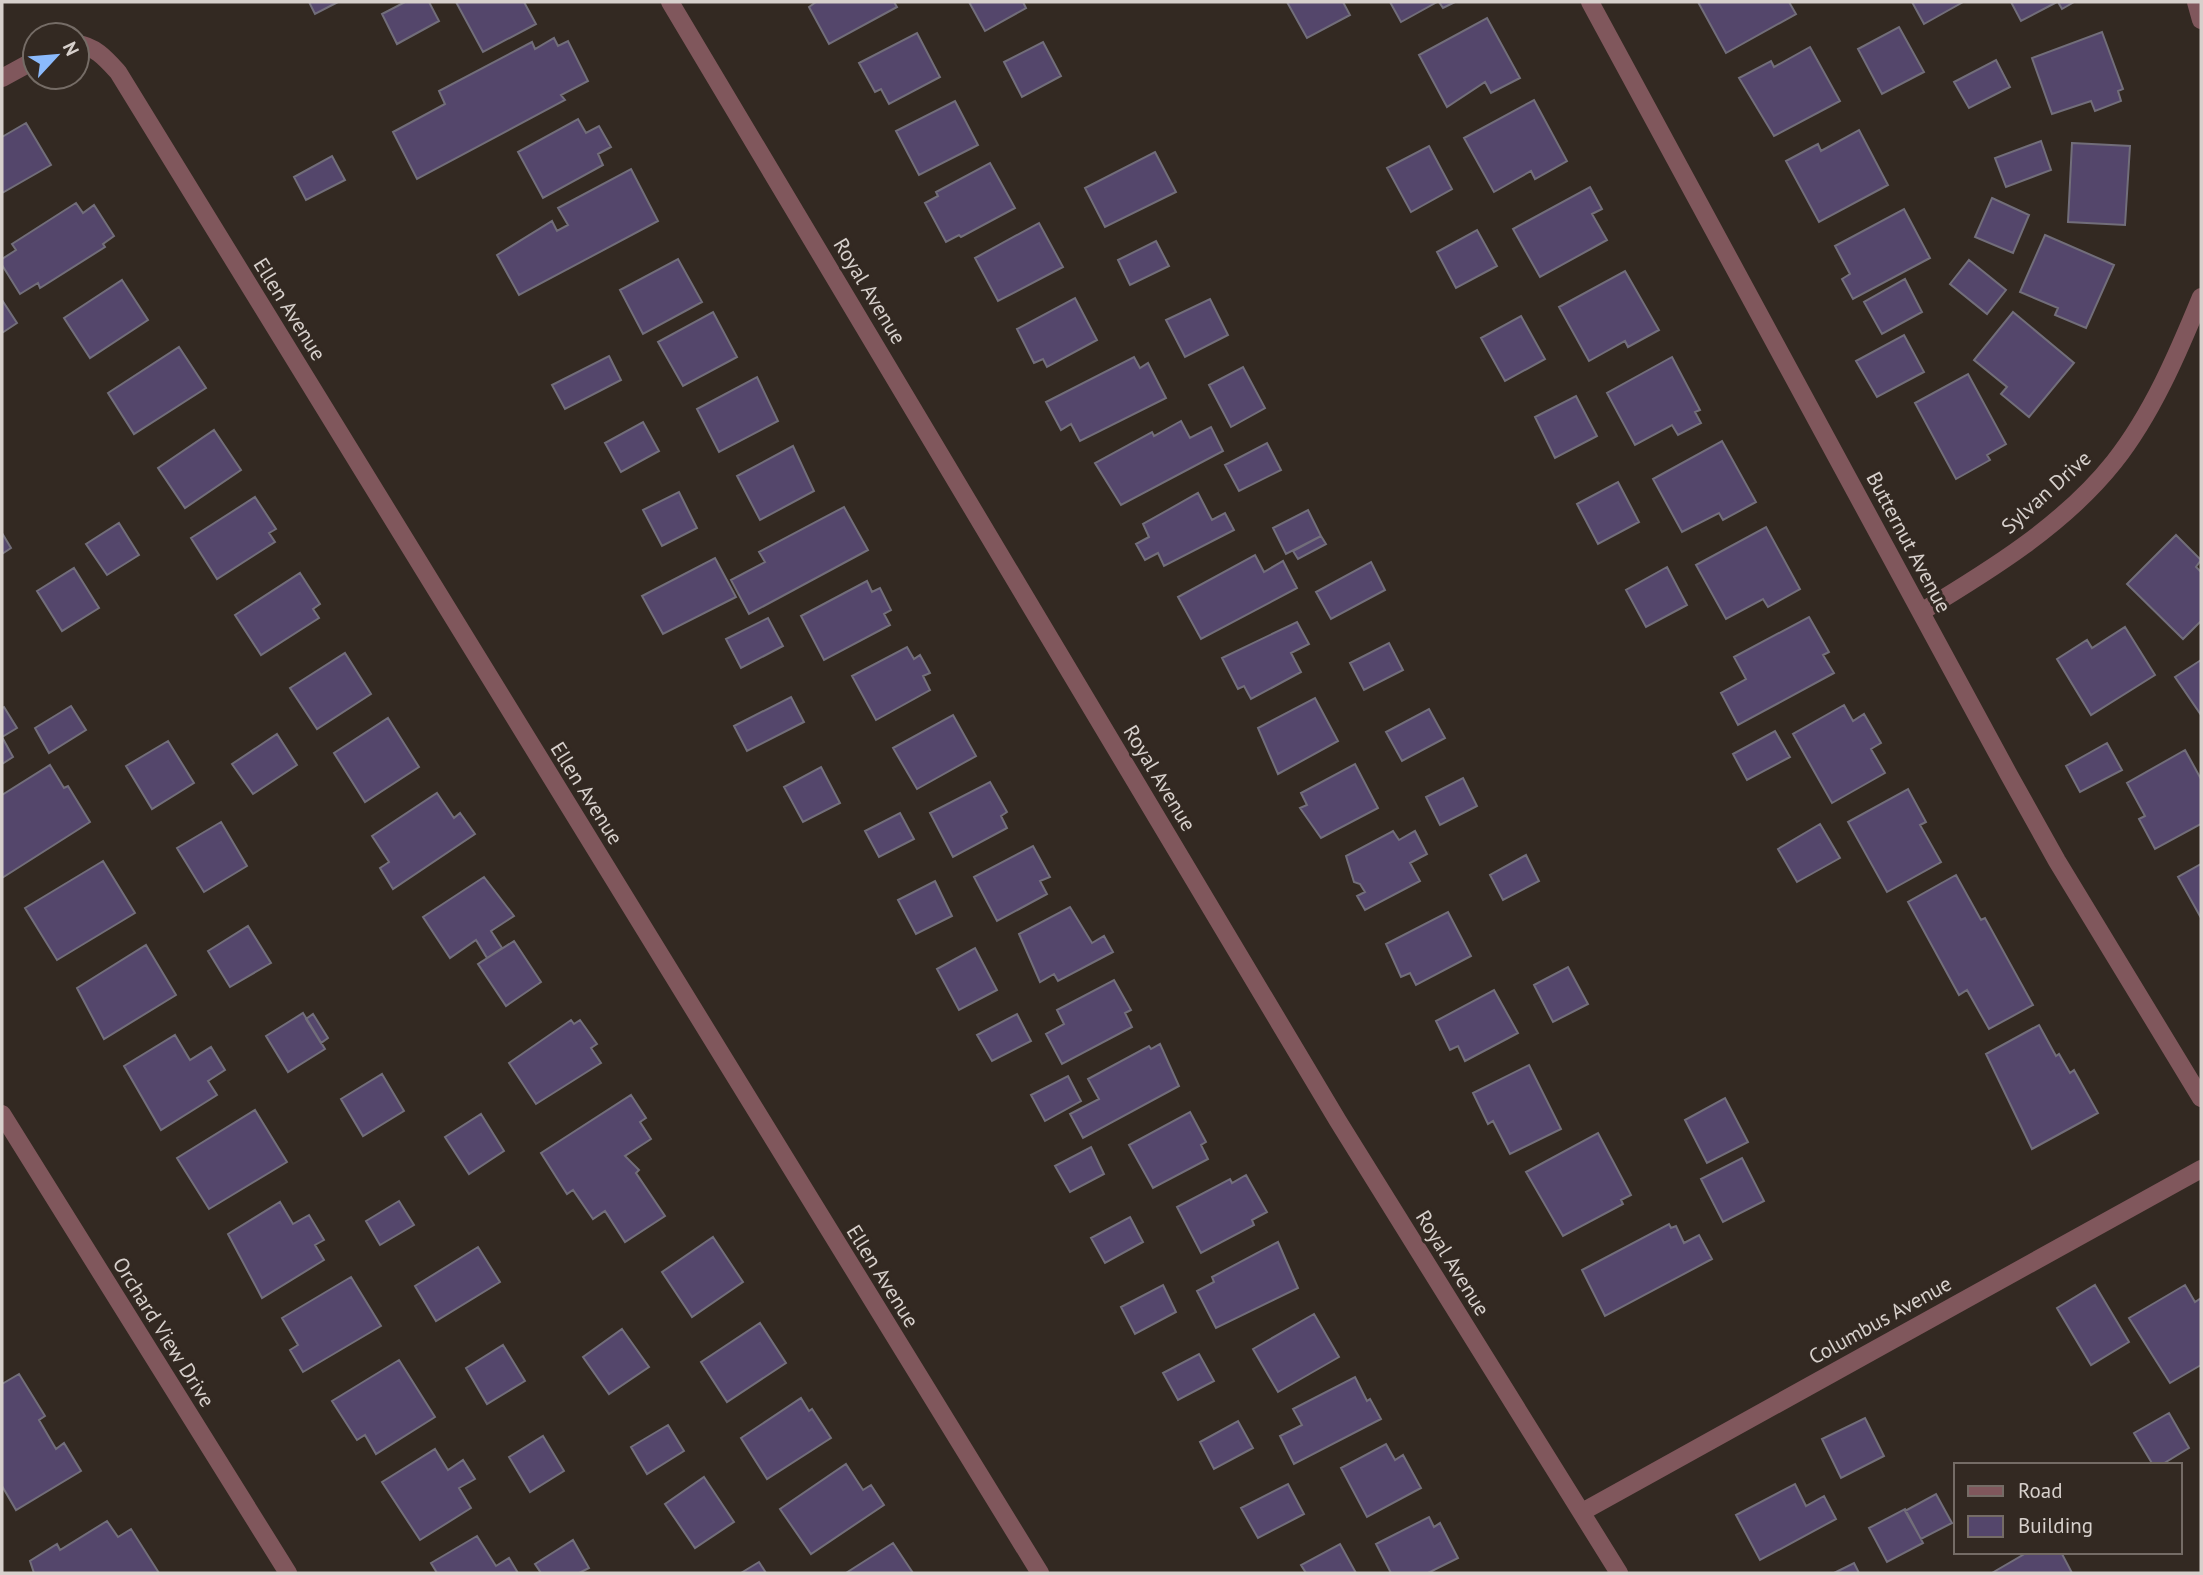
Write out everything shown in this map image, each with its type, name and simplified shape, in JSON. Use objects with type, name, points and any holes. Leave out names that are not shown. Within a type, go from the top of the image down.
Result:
[{"type":"street","name":"Royal Avenue","points":[[670,2],[1338,1121],[1619,1573]]},
{"type":"street","name":"Butternut Avenue","points":[[1590,2],[2057,861],[2201,1098]]},
{"type":"street","points":[[2196,2],[2201,20]]},
{"type":"street","name":"Ellen Avenue","points":[[91,49],[103,55],[118,72],[1040,1573]]},
{"type":"street","points":[[2,78],[21,68]]},
{"type":"street","name":"Sylvan Drive","points":[[1921,612],[2013,552],[2056,519],[2114,461],[2154,398],[2201,297]]},
{"type":"street","name":"Orchard View Drive","points":[[2,1114],[288,1573]]},
{"type":"street","name":"Columbus Avenue","points":[[1582,1512],[2201,1169]]},
{"type":"building","points":[[309,2],[338,2],[315,14]]},
{"type":"building","points":[[405,2],[429,2],[439,21],[397,44],[382,14]]},
{"type":"building","points":[[456,2],[524,2],[536,24],[483,52]]},
{"type":"building","points":[[816,2],[894,2],[897,7],[829,44],[809,7]]},
{"type":"building","points":[[969,2],[1023,2],[1026,8],[985,31]]},
{"type":"building","points":[[1287,2],[1343,2],[1350,15],[1307,38]]},
{"type":"building","points":[[1390,2],[1437,2],[1401,22]]},
{"type":"building","points":[[1439,2],[1455,2],[1443,8]]},
{"type":"building","points":[[1698,2],[1789,2],[1796,14],[1726,53]]},
{"type":"building","points":[[1912,2],[1963,2],[1924,24]]},
{"type":"building","points":[[2011,2],[2057,2],[2021,21]]},
{"type":"building","points":[[2058,2],[2074,2],[2062,9]]},
{"type":"building","points":[[1487,18],[1520,78],[1491,93],[1485,82],[1447,107],[1419,55]]},
{"type":"building","points":[[1899,27],[1924,72],[1882,94],[1858,49]]},
{"type":"building","points":[[2102,32],[2123,89],[2118,91],[2121,101],[2095,111],[2091,101],[2052,114],[2032,58]]},
{"type":"building","points":[[917,33],[940,77],[889,104],[881,89],[875,92],[859,63]]},
{"type":"building","points":[[554,38],[558,46],[568,41],[588,81],[561,95],[565,100],[417,179],[393,132],[445,104],[439,91],[532,42],[535,49]]},
{"type":"building","points":[[1043,42],[1061,76],[1022,97],[1004,62]]},
{"type":"building","points":[[1810,47],[1840,101],[1774,136],[1739,78],[1771,61],[1774,67]]},
{"type":"building","points":[[1996,60],[2010,87],[1969,108],[1954,82]]},
{"type":"building","points":[[1534,100],[1567,161],[1535,179],[1531,171],[1494,192],[1464,138]]},
{"type":"building","points":[[955,101],[978,145],[919,175],[896,131]]},
{"type":"building","points":[[578,119],[586,133],[599,126],[611,147],[598,154],[603,165],[543,198],[518,152]]},
{"type":"building","points":[[26,123],[51,165],[2,193],[2,137]]},
{"type":"building","points":[[1859,130],[1888,185],[1819,222],[1786,161],[1818,144],[1821,151]]},
{"type":"building","points":[[2041,141],[2051,170],[2006,187],[1995,158]]},
{"type":"building","points":[[2072,143],[2130,146],[2125,225],[2068,222]]},
{"type":"building","points":[[1429,146],[1452,189],[1411,212],[1387,168]]},
{"type":"building","points":[[1155,152],[1176,192],[1105,227],[1085,188]]},
{"type":"building","points":[[332,156],[345,180],[306,200],[294,177]]},
{"type":"building","points":[[990,163],[1015,208],[961,237],[959,235],[946,242],[925,203],[938,196],[936,192]]},
{"type":"building","points":[[631,169],[658,221],[519,295],[497,255],[552,221],[557,231],[568,225],[558,208]]},
{"type":"building","points":[[1590,187],[1602,209],[1592,214],[1607,240],[1540,277],[1513,229]]},
{"type":"building","points":[[1992,198],[2029,215],[2013,253],[1975,237]]},
{"type":"building","points":[[76,203],[83,213],[94,205],[114,236],[103,244],[105,247],[40,288],[38,283],[20,294],[2,265],[2,259],[16,250],[12,244]]},
{"type":"building","points":[[1904,209],[1930,258],[1853,299],[1842,279],[1850,274],[1835,246]]},
{"type":"building","points":[[1039,223],[1063,267],[998,301],[975,258]]},
{"type":"building","points":[[1477,230],[1497,266],[1456,288],[1437,252]]},
{"type":"building","points":[[2045,235],[2114,265],[2086,328],[2055,315],[2058,308],[2020,292]]},
{"type":"building","points":[[1156,241],[1169,266],[1130,285],[1118,260]]},
{"type":"building","points":[[678,259],[702,302],[643,334],[620,290]]},
{"type":"building","points":[[1969,260],[2006,290],[1987,314],[1950,284]]},
{"type":"building","points":[[1625,271],[1659,330],[1628,347],[1625,341],[1589,361],[1559,307]]},
{"type":"building","points":[[1905,279],[1922,312],[1882,334],[1864,302]]},
{"type":"building","points":[[122,280],[148,320],[90,358],[64,318]]},
{"type":"building","points":[[1075,298],[1097,340],[1047,367],[1043,359],[1034,363],[1017,329]]},
{"type":"building","points":[[1210,299],[1228,335],[1185,357],[1166,320]]},
{"type":"building","points":[[2,300],[17,323],[2,333]]},
{"type":"building","points":[[713,312],[737,357],[683,386],[658,342]]},
{"type":"building","points":[[2013,312],[2074,363],[2029,417],[2001,394],[2007,387],[1974,360]]},
{"type":"building","points":[[1521,316],[1545,359],[1505,381],[1481,338]]},
{"type":"building","points":[[1904,335],[1924,372],[1877,397],[1856,361]]},
{"type":"building","points":[[179,347],[206,388],[134,434],[108,393]]},
{"type":"building","points":[[609,356],[621,380],[565,409],[552,385]]},
{"type":"building","points":[[1134,357],[1140,368],[1148,363],[1166,398],[1080,441],[1071,424],[1061,430],[1046,402]]},
{"type":"building","points":[[1672,357],[1700,410],[1695,412],[1701,423],[1678,435],[1672,425],[1635,445],[1607,393]]},
{"type":"building","points":[[1243,367],[1265,408],[1231,427],[1209,385]]},
{"type":"building","points":[[1968,374],[2006,444],[1987,455],[1990,460],[1956,479],[1915,403]]},
{"type":"building","points":[[757,377],[778,421],[719,452],[697,409]]},
{"type":"building","points":[[1576,396],[1597,436],[1555,458],[1535,417]]},
{"type":"building","points":[[1181,421],[1190,438],[1211,427],[1223,451],[1121,505],[1095,463],[1152,432],[1154,436]]},
{"type":"building","points":[[643,422],[659,451],[621,472],[605,443]]},
{"type":"building","points":[[214,430],[241,470],[185,508],[158,468]]},
{"type":"building","points":[[1722,441],[1756,502],[1723,520],[1719,513],[1682,532],[1653,479]]},
{"type":"building","points":[[1267,443],[1281,470],[1239,491],[1225,465]]},
{"type":"building","points":[[793,446],[814,491],[760,520],[737,476]]},
{"type":"building","points":[[1618,482],[1639,522],[1598,544],[1577,504]]},
{"type":"building","points":[[679,492],[697,528],[662,546],[643,510]]},
{"type":"building","points":[[1198,493],[1212,520],[1225,513],[1234,530],[1164,566],[1158,553],[1145,560],[1136,544],[1149,537],[1143,524]]},
{"type":"building","points":[[255,497],[276,529],[269,533],[275,542],[217,579],[191,538]]},
{"type":"building","points":[[844,507],[868,550],[749,614],[731,580],[765,562],[759,552]]},
{"type":"building","points":[[1308,510],[1321,536],[1286,554],[1273,528]]},
{"type":"building","points":[[119,523],[139,555],[107,575],[86,544]]},
{"type":"building","points":[[1766,527],[1800,589],[1768,607],[1763,599],[1726,619],[1696,565]]},
{"type":"building","points":[[2,533],[11,548],[2,554]]},
{"type":"building","points":[[2176,535],[2201,560],[2196,567],[2201,572],[2201,621],[2183,639],[2127,584]]},
{"type":"building","points":[[1321,536],[1326,544],[1298,559],[1293,551]]},
{"type":"building","points":[[1255,555],[1264,572],[1283,561],[1297,588],[1201,639],[1178,597]]},
{"type":"building","points":[[715,558],[736,597],[663,634],[642,596]]},
{"type":"building","points":[[1371,562],[1385,590],[1331,619],[1316,592]]},
{"type":"building","points":[[1667,567],[1687,605],[1646,627],[1626,590]]},
{"type":"building","points":[[74,568],[99,608],[62,631],[37,591]]},
{"type":"building","points":[[300,573],[320,604],[313,609],[319,618],[261,655],[235,615]]},
{"type":"building","points":[[867,581],[872,592],[880,588],[891,610],[884,614],[890,625],[824,660],[801,616]]},
{"type":"building","points":[[1809,617],[1829,652],[1823,655],[1834,673],[1738,725],[1721,693],[1746,679],[1734,657]]},
{"type":"building","points":[[768,618],[783,646],[741,668],[726,639]]},
{"type":"building","points":[[1297,622],[1309,644],[1291,653],[1301,672],[1251,699],[1244,686],[1238,689],[1222,658]]},
{"type":"building","points":[[2125,627],[2155,675],[2091,715],[2057,659],[2087,640],[2092,648]]},
{"type":"building","points":[[1389,643],[1403,670],[1364,690],[1350,663]]},
{"type":"building","points":[[907,647],[914,659],[920,655],[930,673],[923,676],[930,690],[876,720],[852,676]]},
{"type":"building","points":[[345,653],[371,694],[317,729],[290,688]]},
{"type":"building","points":[[2201,660],[2201,715],[2175,677]]},
{"type":"building","points":[[791,697],[804,722],[747,751],[734,726]]},
{"type":"building","points":[[1315,698],[1338,741],[1278,774],[1258,728]]},
{"type":"building","points":[[1844,705],[1853,721],[1864,714],[1881,743],[1871,749],[1885,773],[1832,803],[1793,734]]},
{"type":"building","points":[[71,706],[86,730],[49,753],[35,728]]},
{"type":"building","points":[[4,707],[17,728],[2,737],[2,708]]},
{"type":"building","points":[[1429,709],[1445,738],[1402,761],[1386,732]]},
{"type":"building","points":[[953,715],[976,756],[917,789],[893,748]]},
{"type":"building","points":[[388,718],[419,767],[365,802],[334,753]]},
{"type":"building","points":[[1775,731],[1790,757],[1747,780],[1733,754]]},
{"type":"building","points":[[277,734],[297,765],[253,794],[232,764]]},
{"type":"building","points":[[2,737],[13,757],[2,764]]},
{"type":"building","points":[[168,741],[194,783],[152,809],[126,766]]},
{"type":"building","points":[[2107,743],[2122,770],[2080,792],[2066,766]]},
{"type":"building","points":[[2185,750],[2201,779],[2201,824],[2155,849],[2139,819],[2145,816],[2127,783]]},
{"type":"building","points":[[1355,764],[1378,808],[1321,838],[1300,808],[1307,805],[1301,793]]},
{"type":"building","points":[[50,765],[64,788],[68,786],[90,822],[2,878],[2,795]]},
{"type":"building","points":[[821,767],[840,803],[803,822],[784,787]]},
{"type":"building","points":[[1463,778],[1477,806],[1440,825],[1426,797]]},
{"type":"building","points":[[990,782],[1007,812],[1001,816],[1007,828],[953,857],[930,813]]},
{"type":"building","points":[[1908,789],[1926,822],[1920,825],[1941,862],[1887,892],[1848,822]]},
{"type":"building","points":[[437,793],[454,818],[460,813],[475,834],[393,889],[380,868],[389,862],[372,836]]},
{"type":"building","points":[[900,813],[914,839],[879,857],[865,831]]},
{"type":"building","points":[[221,822],[247,866],[204,892],[177,848]]},
{"type":"building","points":[[1820,824],[1840,858],[1797,882],[1778,849]]},
{"type":"building","points":[[1393,831],[1399,840],[1415,831],[1427,854],[1410,863],[1420,881],[1365,910],[1357,896],[1365,892],[1360,884],[1354,882],[1346,856]]},
{"type":"building","points":[[1033,846],[1050,877],[1040,881],[1047,894],[997,921],[974,877]]},
{"type":"building","points":[[1526,855],[1539,881],[1503,900],[1490,875]]},
{"type":"building","points":[[103,861],[135,913],[57,960],[25,908]]},
{"type":"building","points":[[2201,864],[2201,918],[2178,877]]},
{"type":"building","points":[[1956,875],[1981,920],[1985,918],[2033,1005],[1989,1029],[1967,990],[1959,995],[1908,902]]},
{"type":"building","points":[[484,877],[514,916],[491,931],[502,948],[487,958],[476,940],[450,958],[423,917]]},
{"type":"building","points":[[935,881],[952,916],[916,934],[898,900]]},
{"type":"building","points":[[1070,907],[1092,943],[1104,936],[1113,952],[1058,981],[1054,974],[1040,982],[1019,934]]},
{"type":"building","points":[[1448,912],[1471,956],[1416,985],[1410,973],[1401,977],[1386,944]]},
{"type":"building","points":[[248,926],[271,963],[230,987],[208,951]]},
{"type":"building","points":[[514,941],[541,982],[506,1006],[478,964]]},
{"type":"building","points":[[146,945],[176,995],[104,1039],[77,988]]},
{"type":"building","points":[[975,948],[997,990],[959,1010],[937,969]]},
{"type":"building","points":[[1568,967],[1588,1004],[1553,1022],[1534,985]]},
{"type":"building","points":[[1114,980],[1131,1010],[1125,1013],[1132,1027],[1062,1064],[1046,1034],[1064,1024],[1057,1010]]},
{"type":"building","points":[[1494,990],[1518,1033],[1465,1061],[1458,1046],[1450,1050],[1436,1021]]},
{"type":"building","points":[[303,1013],[325,1049],[288,1072],[266,1036]]},
{"type":"building","points":[[313,1014],[328,1038],[321,1043],[306,1019]]},
{"type":"building","points":[[1017,1014],[1031,1041],[992,1061],[977,1035]]},
{"type":"building","points":[[571,1020],[574,1024],[580,1020],[597,1044],[591,1048],[601,1063],[536,1104],[509,1063]]},
{"type":"building","points":[[2039,1025],[2056,1056],[2059,1054],[2070,1073],[2074,1070],[2098,1113],[2032,1149],[1986,1054]]},
{"type":"building","points":[[175,1035],[190,1060],[211,1047],[225,1070],[208,1081],[217,1095],[161,1130],[124,1066]]},
{"type":"building","points":[[1160,1044],[1179,1086],[1083,1138],[1070,1114],[1099,1099],[1088,1079],[1149,1046],[1151,1049]]},
{"type":"building","points":[[1529,1065],[1561,1129],[1510,1154],[1493,1121],[1488,1124],[1473,1093]]},
{"type":"building","points":[[382,1074],[404,1111],[363,1136],[341,1099]]},
{"type":"building","points":[[1068,1076],[1081,1101],[1045,1121],[1031,1095]]},
{"type":"building","points":[[631,1095],[646,1118],[640,1122],[651,1139],[625,1156],[639,1170],[636,1173],[665,1216],[625,1242],[605,1211],[593,1219],[573,1190],[567,1194],[541,1153]]},
{"type":"building","points":[[1725,1098],[1748,1142],[1707,1163],[1685,1120]]},
{"type":"building","points":[[255,1110],[287,1162],[209,1209],[177,1158]]},
{"type":"building","points":[[1190,1112],[1206,1142],[1201,1145],[1208,1159],[1153,1188],[1129,1145]]},
{"type":"building","points":[[481,1114],[504,1151],[469,1174],[445,1137]]},
{"type":"building","points":[[1598,1133],[1631,1195],[1621,1200],[1623,1204],[1563,1236],[1526,1172]]},
{"type":"building","points":[[1091,1147],[1104,1174],[1070,1192],[1055,1166]]},
{"type":"building","points":[[1742,1158],[1764,1201],[1723,1222],[1701,1179]]},
{"type":"building","points":[[1246,1175],[1267,1212],[1252,1220],[1254,1225],[1201,1253],[1177,1207],[1230,1179],[1232,1183]]},
{"type":"building","points":[[399,1201],[414,1225],[380,1245],[366,1221]]},
{"type":"building","points":[[280,1202],[293,1224],[309,1215],[324,1240],[315,1245],[324,1260],[262,1298],[228,1234]]},
{"type":"building","points":[[1130,1217],[1143,1242],[1105,1263],[1091,1238]]},
{"type":"building","points":[[1669,1224],[1671,1228],[1676,1226],[1684,1243],[1699,1235],[1712,1259],[1605,1316],[1582,1270]]},
{"type":"building","points":[[713,1237],[743,1282],[692,1317],[662,1272]]},
{"type":"building","points":[[1278,1242],[1298,1288],[1216,1328],[1197,1291],[1214,1282],[1212,1277]]},
{"type":"building","points":[[478,1247],[500,1282],[436,1321],[415,1286]]},
{"type":"building","points":[[351,1277],[381,1326],[303,1372],[290,1350],[298,1345],[282,1318]]},
{"type":"building","points":[[1163,1285],[1176,1312],[1135,1334],[1121,1307]]},
{"type":"building","points":[[2095,1285],[2129,1342],[2091,1365],[2057,1308]]},
{"type":"building","points":[[2185,1285],[2195,1302],[2201,1298],[2201,1365],[2170,1383],[2129,1318]]},
{"type":"building","points":[[1314,1314],[1339,1357],[1278,1392],[1253,1349]]},
{"type":"building","points":[[760,1323],[786,1363],[727,1402],[701,1362]]},
{"type":"building","points":[[622,1329],[649,1367],[609,1394],[583,1357]]},
{"type":"building","points":[[503,1345],[525,1381],[487,1404],[466,1368]]},
{"type":"building","points":[[1199,1354],[1214,1381],[1178,1400],[1163,1373]]},
{"type":"building","points":[[399,1360],[435,1417],[376,1454],[365,1435],[357,1440],[332,1401]]},
{"type":"building","points":[[19,1374],[45,1416],[39,1420],[56,1449],[64,1443],[81,1471],[16,1510],[2,1486],[2,1384]]},
{"type":"building","points":[[1355,1377],[1367,1401],[1370,1399],[1381,1419],[1294,1464],[1280,1436],[1302,1425],[1293,1409]]},
{"type":"building","points":[[801,1398],[809,1411],[812,1409],[831,1438],[767,1479],[741,1438]]},
{"type":"building","points":[[2169,1413],[2189,1448],[2164,1463],[2152,1463],[2134,1433]]},
{"type":"building","points":[[1865,1418],[1884,1456],[1841,1478],[1822,1439]]},
{"type":"building","points":[[1238,1421],[1253,1448],[1214,1469],[1200,1442]]},
{"type":"building","points":[[668,1425],[684,1451],[647,1474],[631,1447]]},
{"type":"building","points":[[543,1436],[564,1471],[530,1492],[509,1457]]},
{"type":"building","points":[[1386,1444],[1395,1460],[1403,1455],[1421,1488],[1367,1517],[1341,1468]]},
{"type":"building","points":[[435,1449],[448,1470],[463,1460],[475,1479],[459,1488],[471,1508],[420,1540],[382,1482]]},
{"type":"building","points":[[846,1464],[863,1490],[871,1485],[884,1505],[811,1554],[780,1509]]},
{"type":"building","points":[[704,1477],[734,1522],[695,1548],[665,1504]]},
{"type":"building","points":[[1288,1484],[1304,1514],[1258,1538],[1241,1508]]},
{"type":"building","points":[[1795,1484],[1806,1506],[1824,1496],[1836,1519],[1760,1560],[1736,1515]]},
{"type":"building","points":[[1936,1494],[1952,1523],[1921,1539],[1905,1511]]},
{"type":"building","points":[[1905,1509],[1923,1543],[1887,1562],[1869,1528]]},
{"type":"building","points":[[1429,1517],[1434,1527],[1440,1523],[1458,1558],[1428,1573],[1391,1573],[1376,1544]]},
{"type":"building","points":[[107,1521],[118,1537],[131,1529],[159,1573],[34,1573],[30,1561],[57,1544],[60,1550]]},
{"type":"building","points":[[477,1536],[496,1566],[509,1558],[518,1573],[437,1573],[431,1563]]},
{"type":"building","points":[[573,1540],[589,1568],[579,1573],[541,1573],[535,1564]]},
{"type":"building","points":[[893,1543],[913,1573],[846,1573]]},
{"type":"building","points":[[1340,1544],[1356,1573],[1306,1573],[1301,1565]]},
{"type":"building","points":[[2025,1554],[2062,1554],[2072,1573],[1992,1573]]},
{"type":"building","points":[[759,1562],[766,1573],[741,1573]]},
{"type":"building","points":[[1854,1563],[1859,1573],[1834,1573]]}]
